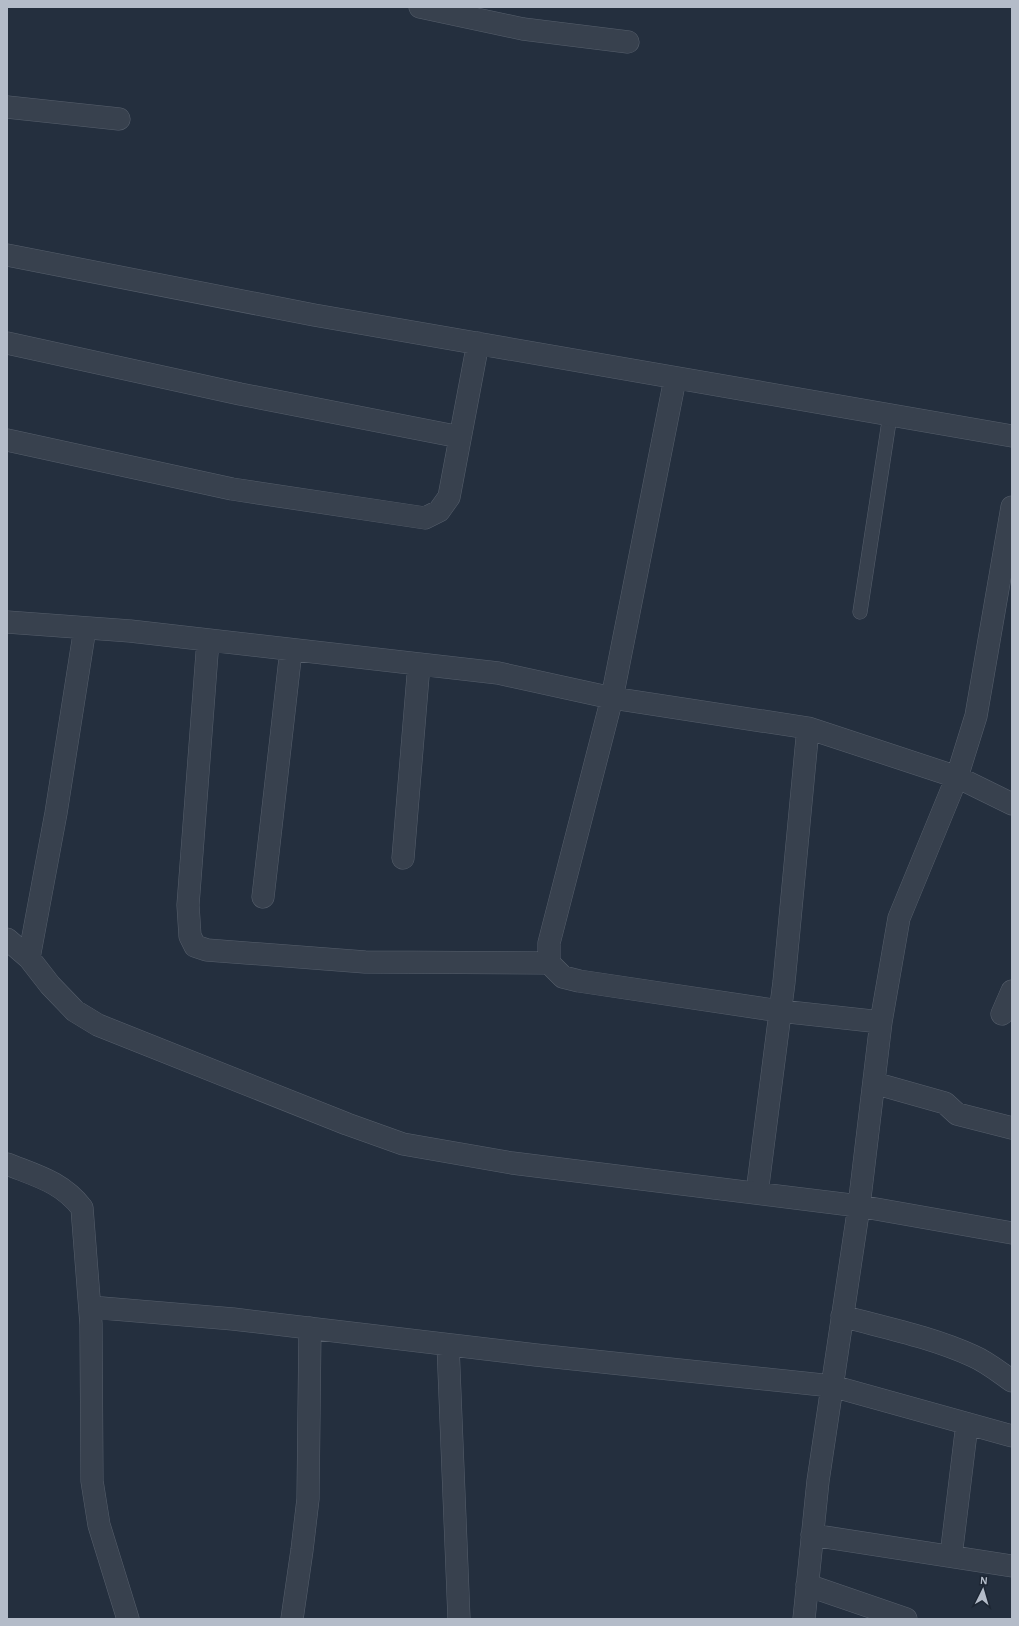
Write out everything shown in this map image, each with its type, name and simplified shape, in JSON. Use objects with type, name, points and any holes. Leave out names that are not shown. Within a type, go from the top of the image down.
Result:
[{"type":"street","points":[[420,7],[523,29],[628,42]]},
{"type":"street","points":[[7,107],[119,119]]},
{"type":"street","points":[[7,255],[314,315],[1012,436]]},
{"type":"street","points":[[7,343],[240,394],[460,437]]},
{"type":"street","points":[[7,440],[232,489],[425,518],[439,511],[449,497],[478,343]]},
{"type":"street","points":[[549,963],[549,943],[612,698],[675,378]]},
{"type":"street","points":[[804,1619],[818,1481],[859,1206],[881,1022],[899,918],[956,777],[976,716],[1012,507]]},
{"type":"street","points":[[7,622],[130,631],[498,673],[612,698],[808,728],[956,777],[1012,804]]},
{"type":"street","points":[[29,958],[56,813],[85,628]]},
{"type":"street","points":[[208,640],[188,905],[190,936],[195,946],[207,950],[365,962],[549,963],[563,977],[579,981],[780,1011],[881,1022]]},
{"type":"street","points":[[263,897],[291,650]]},
{"type":"street","points":[[403,858],[419,664]]},
{"type":"street","points":[[758,1193],[784,982],[808,728]]},
{"type":"street","points":[[7,940],[29,958],[50,986],[75,1011],[98,1025],[347,1124],[403,1144],[512,1163],[859,1206],[1012,1233]]},
{"type":"street","points":[[1002,1014],[1012,991]]},
{"type":"street","points":[[874,1083],[945,1103],[957,1114],[1012,1128]]},
{"type":"street","points":[[7,1164],[57,1184],[74,1197],[82,1208],[90,1307],[92,1481],[100,1525],[128,1619]]},
{"type":"street","points":[[90,1307],[233,1319],[536,1355],[832,1386],[1012,1436]]},
{"type":"street","points":[[842,1316],[922,1337],[972,1356],[1012,1380]]},
{"type":"street","points":[[292,1619],[308,1499],[310,1328]]},
{"type":"street","points":[[448,1345],[459,1619]]},
{"type":"street","points":[[950,1556],[967,1424]]},
{"type":"street","points":[[812,1535],[1012,1566]]},
{"type":"street","points":[[807,1585],[906,1619]]},
{"type":"lane","points":[[860,612],[890,415]]}]
